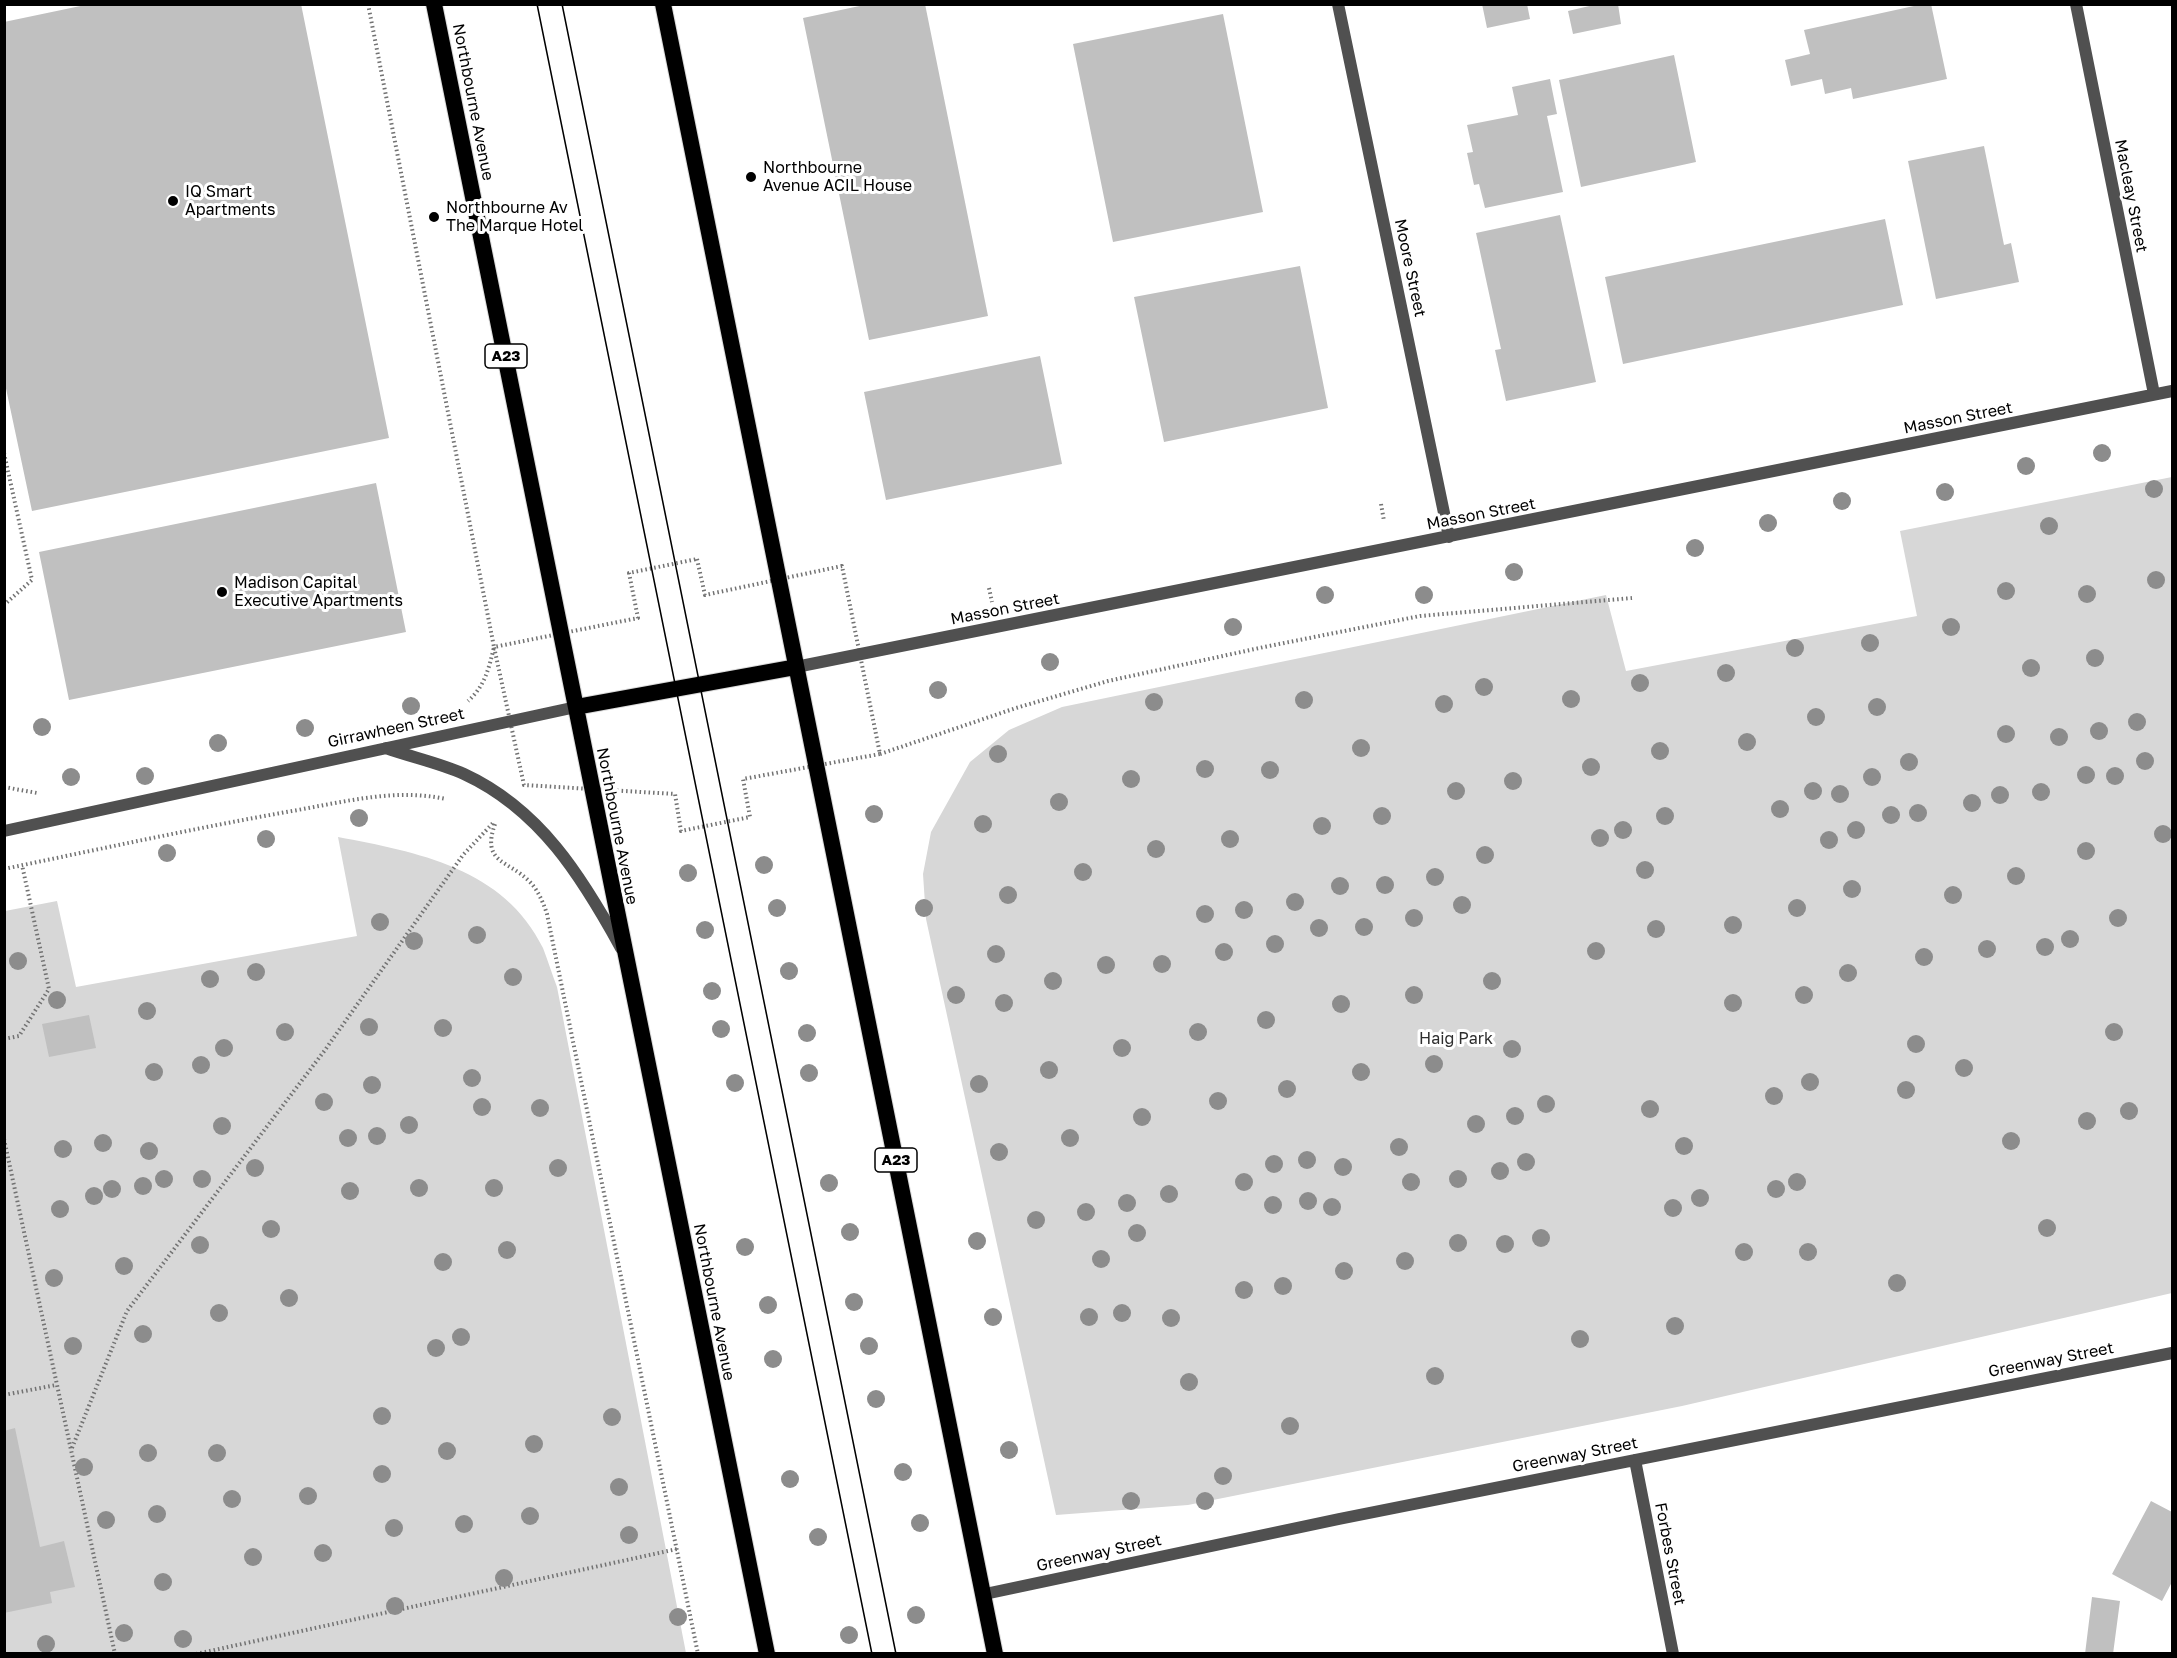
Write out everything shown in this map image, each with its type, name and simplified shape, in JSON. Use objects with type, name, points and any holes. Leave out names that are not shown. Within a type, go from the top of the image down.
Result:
[{"type":"highway","name":"Northbourne Avenue","points":[[435,4],[767,1653]]},
{"type":"highway","name":"A23","points":[[663,4],[985,1594],[995,1653]]},
{"type":"highway","name":"Girrawheen Street","points":[[576,708],[796,667]]},
{"type":"street","name":"Moore Street","points":[[1338,4],[1449,537]]},
{"type":"street","name":"Macleay Street","points":[[2076,4],[2154,394]]},
{"type":"street","name":"Masson Street","points":[[796,667],[2172,391]]},
{"type":"street","name":"Girrawheen Street","points":[[4,831],[576,708]]},
{"type":"street","points":[[385,748],[464,774],[510,800],[558,847],[594,899],[626,957]]},
{"type":"street","name":"Greenway Street","points":[[985,1594],[1339,1519],[2172,1353]]},
{"type":"street","name":"Forbes Street","points":[[1635,1460],[1673,1653]]},
{"type":"path","points":[[369,4],[494,647]]},
{"type":"path","points":[[4,453],[32,580],[4,605]]},
{"type":"path","points":[[880,754],[1016,708],[1108,681],[1264,647],[1420,616],[1632,598]]},
{"type":"path","points":[[4,787],[33,794]]},
{"type":"path","points":[[4,869],[254,818],[393,794],[421,794],[452,801]]},
{"type":"path","points":[[72,1448],[126,1311],[325,1050],[463,855],[497,818],[490,838],[492,850],[501,863],[528,880],[541,898],[547,914],[698,1653]]},
{"type":"path","points":[[4,1040],[19,1036],[49,989],[22,865]]},
{"type":"path","points":[[4,1139],[115,1653]]},
{"type":"path","points":[[4,1395],[56,1385]]},
{"type":"path","points":[[196,1653],[677,1549]]},
{"type":"green space","name":"Haig Park","points":[[2172,477],[2172,1293],[1682,1406],[1188,1505],[1056,1515],[926,919],[923,874],[931,832],[970,762],[1009,730],[1062,707],[1606,595],[1626,671],[1917,616],[1900,531]]},
{"type":"green space","points":[[338,837],[398,849],[427,858],[455,868],[482,882],[506,899],[526,921],[543,948],[557,987],[686,1653],[5,1654],[5,911],[57,901],[76,987],[357,936]]},
{"type":"building","name":"IQ Smart Apartments","points":[[90,4],[301,4],[389,438],[32,511],[4,379],[4,22]]},
{"type":"building","points":[[869,4],[925,4],[988,316],[869,340],[803,18]]},
{"type":"building","points":[[1482,4],[1527,4],[1530,19],[1487,28]]},
{"type":"building","points":[[1598,4],[1618,4],[1621,24],[1573,34],[1568,11]]},
{"type":"building","points":[[1931,4],[1947,79],[1853,99],[1851,88],[1825,94],[1822,79],[1791,86],[1785,60],[1810,54],[1804,30]]},
{"type":"building","points":[[1223,14],[1263,212],[1113,242],[1073,44]]},
{"type":"building","points":[[1674,55],[1696,162],[1581,187],[1559,80]]},
{"type":"building","points":[[1550,79],[1557,114],[1547,116],[1563,192],[1485,208],[1479,184],[1474,185],[1467,153],[1473,152],[1467,125],[1518,115],[1512,87]]},
{"type":"building","points":[[1984,146],[2004,245],[2011,243],[2019,282],[1936,299],[1908,161]]},
{"type":"building","points":[[1560,215],[1596,382],[1506,401],[1495,350],[1501,349],[1476,233]]},
{"type":"building","points":[[1885,219],[1903,305],[1623,364],[1605,277]]},
{"type":"building","points":[[1300,266],[1328,408],[1164,442],[1134,297]]},
{"type":"building","points":[[1040,356],[1062,464],[886,500],[864,392]]},
{"type":"building","name":"Madison Capital Executive Apartments","points":[[376,483],[406,632],[69,700],[39,552]]},
{"type":"building","points":[[89,1015],[96,1048],[49,1057],[42,1024]]},
{"type":"building","points":[[15,1428],[40,1547],[64,1541],[75,1587],[50,1592],[52,1603],[4,1613],[4,1431]]},
{"type":"building","points":[[2151,1501],[2172,1512],[2172,1582],[2162,1601],[2112,1574]]},
{"type":"building","points":[[2092,1597],[2120,1601],[2113,1654],[2085,1654]]},
{"type":"tram line","points":[[537,4],[872,1654]]},
{"type":"tram line","points":[[562,4],[896,1654]]},
{"type":"place","name":"Northbourne Avenue ACIL House","points":[[751,177]]},
{"type":"place","name":"IQ Smart Apartments","points":[[173,201]]},
{"type":"place","name":"Northbourne Av The Marque Hotel","points":[[434,217]]},
{"type":"place","name":"Madison Capital Executive Apartments","points":[[222,592]]}]
